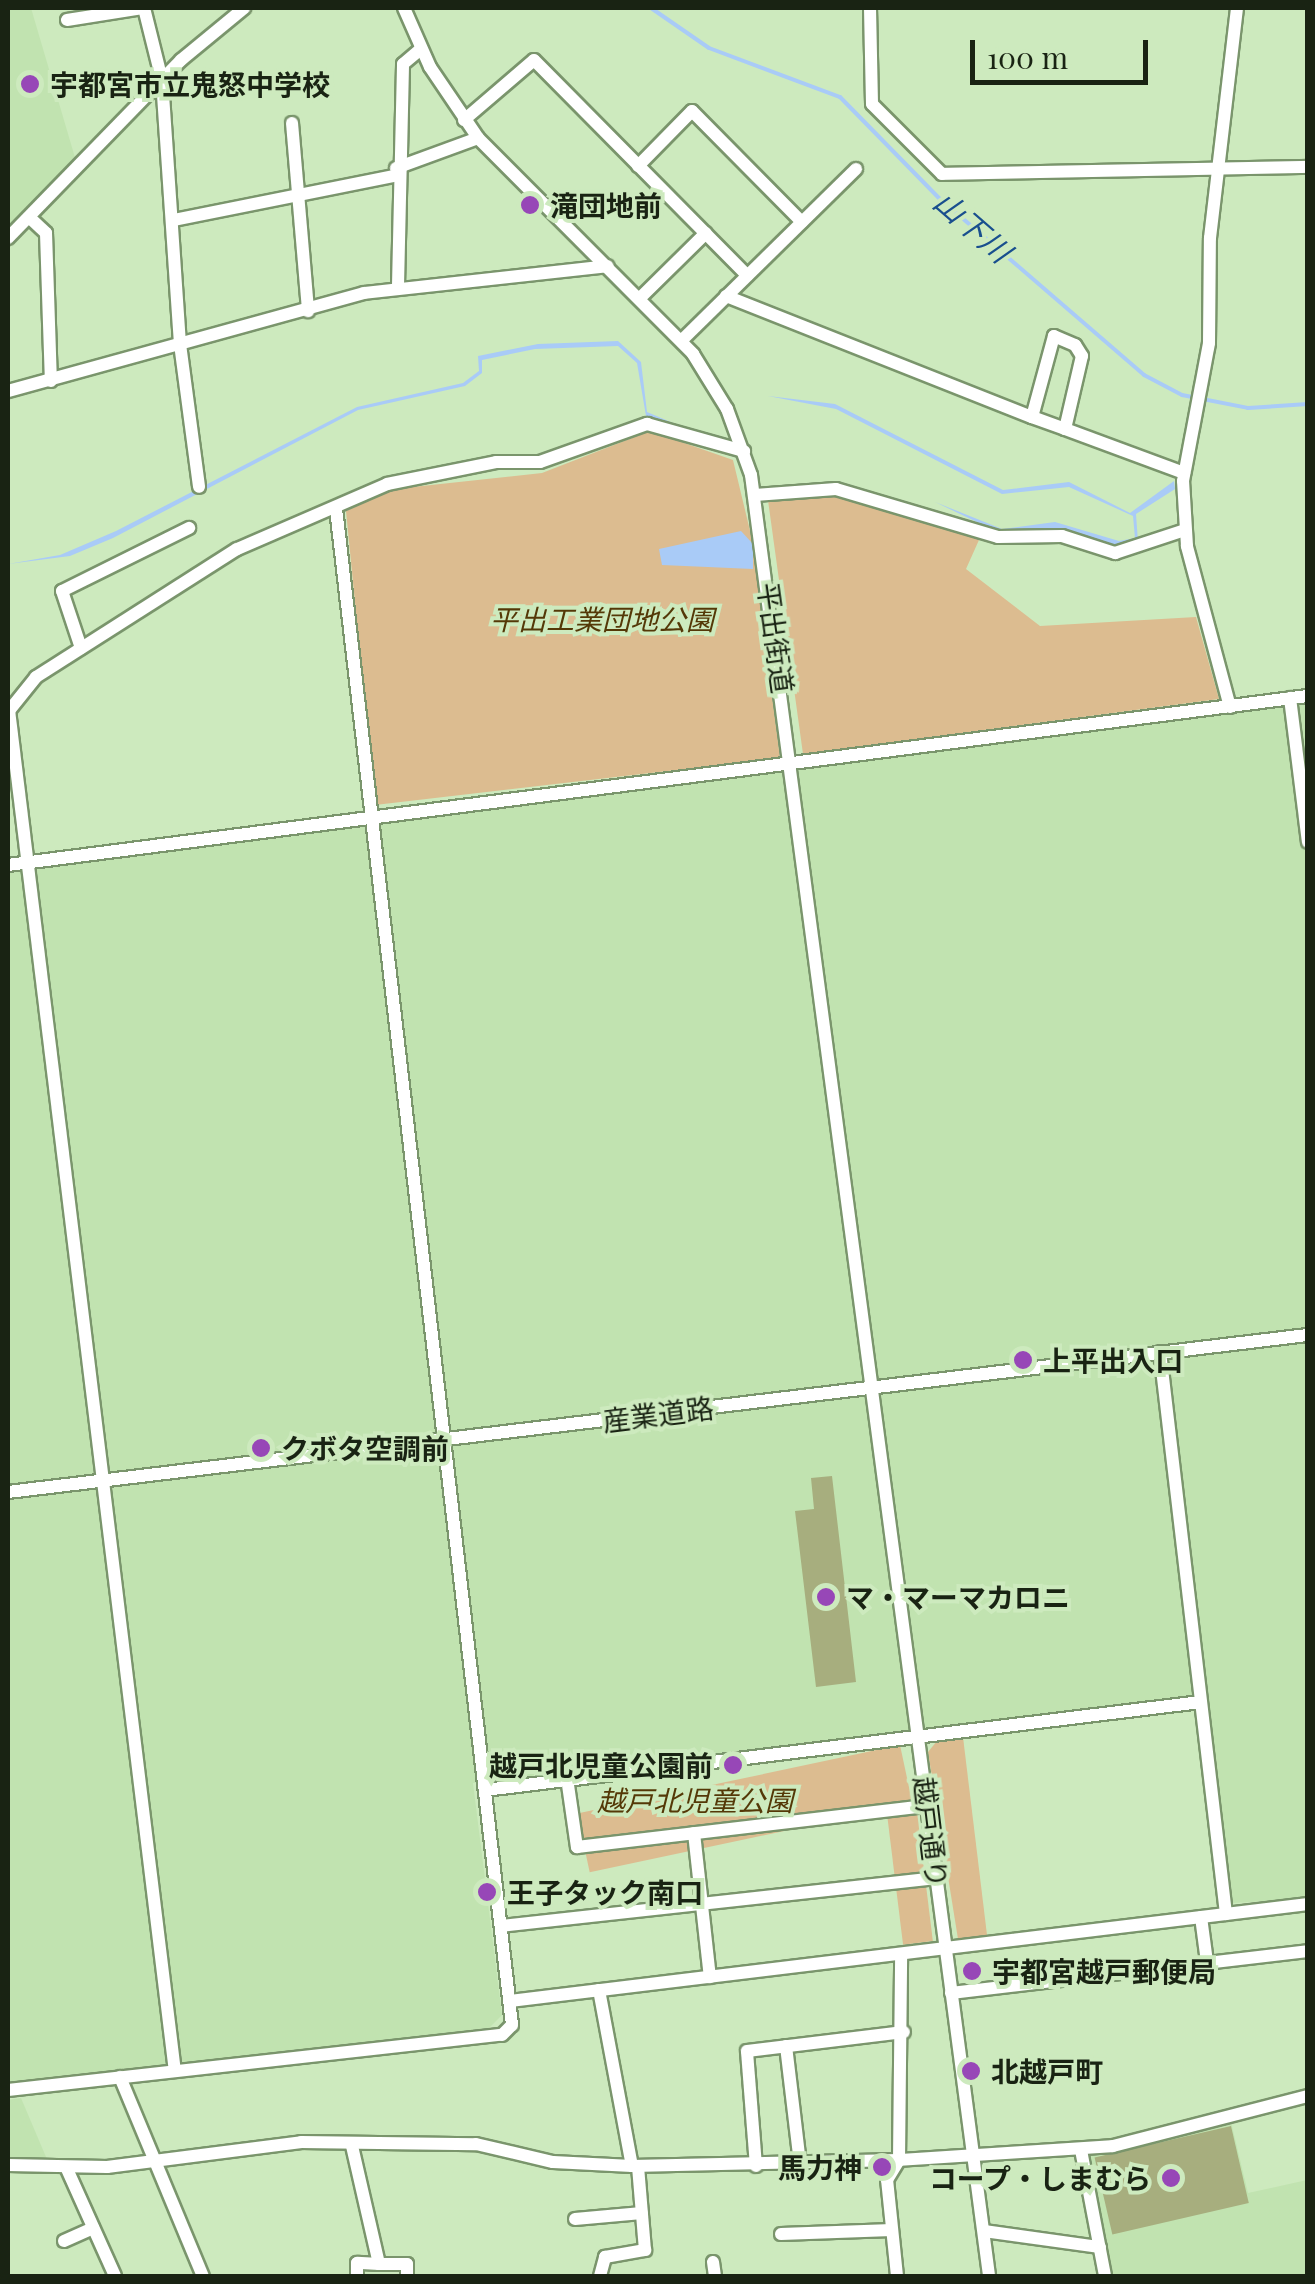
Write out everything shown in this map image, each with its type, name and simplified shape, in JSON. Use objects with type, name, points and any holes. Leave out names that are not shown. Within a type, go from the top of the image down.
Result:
[{"type":"street","points":[[67,20],[144,8],[162,80],[180,344],[199,487]]},
{"type":"street","points":[[8,238],[162,80],[244,8]]},
{"type":"street","name":"平出街道","points":[[404,8],[421,48],[464,120],[682,340],[721,397],[744,451],[755,495],[874,1388]]},
{"type":"street","points":[[870,8],[872,104],[936,172],[1308,167]]},
{"type":"street","points":[[1230,707],[1185,530],[1184,473],[1208,343],[1218,168],[1237,8]]},
{"type":"street","points":[[398,286],[396,172],[403,64],[421,48]]},
{"type":"street","points":[[464,120],[534,60],[747,275]]},
{"type":"street","points":[[638,166],[692,111],[802,222]]},
{"type":"street","points":[[292,123],[308,311]]},
{"type":"street","points":[[174,220],[396,172],[478,138]]},
{"type":"street","points":[[682,340],[856,168]]},
{"type":"street","points":[[30,218],[46,234],[51,381]]},
{"type":"street","points":[[641,297],[706,233]]},
{"type":"street","points":[[8,391],[398,286],[608,266]]},
{"type":"street","points":[[726,296],[1184,473]]},
{"type":"street","points":[[1032,416],[1054,336],[1082,356],[1065,430]]},
{"type":"street","points":[[175,2071],[30,862],[8,711],[36,677],[254,540],[336,509],[387,484],[496,462],[540,462],[647,424],[744,451]]},
{"type":"street","points":[[755,495],[836,488],[998,537],[1062,536],[1115,553],[1185,530]]},
{"type":"street","points":[[8,2090],[502,2035],[512,2026],[368,818],[336,509]]},
{"type":"street","points":[[81,648],[62,591],[189,528]]},
{"type":"street","points":[[8,865],[1308,696]]},
{"type":"street","points":[[1290,698],[1308,842]]},
{"type":"street","name":"産業道路","points":[[8,1492],[1308,1335]]},
{"type":"street","points":[[1160,1352],[1226,1914]]},
{"type":"street","name":"越戸通り","points":[[874,1388],[990,2276]]},
{"type":"street","points":[[484,1790],[1201,1702]]},
{"type":"street","points":[[567,1778],[576,1847],[928,1806]]},
{"type":"street","points":[[694,1833],[710,1977]]},
{"type":"street","points":[[501,1926],[936,1878]]},
{"type":"street","points":[[510,2001],[1308,1904]]},
{"type":"street","points":[[1201,1917],[1207,1962]]},
{"type":"street","points":[[951,1992],[1308,1950]]},
{"type":"street","points":[[897,2276],[887,2180],[899,2160],[904,2032],[901,1956]]},
{"type":"street","points":[[599,1990],[635,2166],[645,2250],[605,2257],[600,2276]]},
{"type":"street","points":[[756,2166],[747,2051],[904,2032]]},
{"type":"street","points":[[786,2046],[800,2164]]},
{"type":"street","points":[[120,2077],[203,2276]]},
{"type":"street","points":[[8,2165],[67,2169],[155,2162],[301,2142],[352,2146],[476,2144],[553,2162],[635,2166],[899,2160],[1081,2150],[1308,2096]]},
{"type":"street","points":[[352,2146],[379,2264]]},
{"type":"street","points":[[1081,2150],[1105,2276]]},
{"type":"street","points":[[67,2169],[115,2276]]},
{"type":"street","points":[[575,2219],[642,2213]]},
{"type":"street","points":[[64,2241],[93,2228]]},
{"type":"street","points":[[781,2234],[892,2230]]},
{"type":"street","points":[[984,2231],[1100,2247]]},
{"type":"street","points":[[357,2276],[357,2263],[407,2264],[407,2276]]},
{"type":"shaded area","name":"宇都宮市立鬼怒中学校","points":[[8,8],[31,8],[76,161],[8,232]]},
{"type":"shaded area","points":[[1307,704],[1307,1899],[1232,1903],[1208,1695],[473,1783],[502,2015],[489,2028],[8,2084],[8,873]]},
{"type":"shaded area","points":[[21,2098],[49,2164],[8,2161],[8,2100]]},
{"type":"shaded area","points":[[1231,2122],[1248,2193],[1307,2180],[1307,2276],[1109,2276],[1088,2154]]},
{"type":"green space","name":"平出工業団地公園","points":[[650,431],[733,460],[752,539],[780,758],[375,805],[346,511],[394,489],[542,473]]},
{"type":"green space","points":[[802,487],[983,531],[966,569],[1040,626],[1196,617],[1219,699],[803,754],[767,493]]},
{"type":"green space","points":[[963,1737],[987,1935],[958,1939],[928,1752],[937,1741]]},
{"type":"green space","name":"越戸北児童公園","points":[[900,1745],[912,1804],[590,1872],[577,1814]]},
{"type":"green space","points":[[917,1812],[933,1941],[903,1945],[887,1816]]},
{"type":"water","points":[[618,341],[641,362],[647,412],[725,445],[646,416],[637,363],[618,346],[535,349],[482,360],[482,373],[465,386],[358,410],[113,538],[70,556],[8,564],[60,555],[116,531],[357,407],[463,383],[479,371],[478,356],[538,344]]},
{"type":"water","points":[[768,396],[835,404],[1003,490],[1069,482],[1130,513],[1174,481],[1175,489],[1136,514],[1138,542],[1119,547],[1055,528],[1002,534],[935,502],[1002,529],[1055,522],[1119,541],[1135,538],[1133,516],[1069,487],[1002,494],[836,409]]},
{"type":"water","points":[[741,531],[753,544],[753,569],[662,565],[659,549]]},
{"type":"building","name":"マ・マーマカロニ","points":[[832,1476],[856,1682],[816,1687],[795,1511],[814,1509],[811,1478]]},
{"type":"building","name":"コープ・しまむら","points":[[1231,2126],[1249,2203],[1112,2234],[1095,2157]]},
{"type":"waterway","name":"山下川","points":[[651,8],[709,48],[840,97],[939,198],[1144,375],[1182,395],[1248,408],[1308,404]]},
{"type":"place","name":"宇都宮市立鬼怒中学校","points":[[30,84]]},
{"type":"place","name":"滝団地前","points":[[530,205]]},
{"type":"place","name":"上平出入口","points":[[1023,1360]]},
{"type":"place","name":"クボタ空調前","points":[[261,1448]]},
{"type":"place","name":"マ・マーマカロニ","points":[[826,1597]]},
{"type":"place","name":"越戸北児童公園前","points":[[733,1765]]},
{"type":"place","name":"王子タック南口","points":[[487,1892]]},
{"type":"place","name":"宇都宮越戸郵便局","points":[[972,1971]]},
{"type":"place","name":"北越戸町","points":[[971,2071]]},
{"type":"place","name":"馬力神","points":[[882,2167]]},
{"type":"place","name":"コープ・しまむら","points":[[1171,2178]]}]
